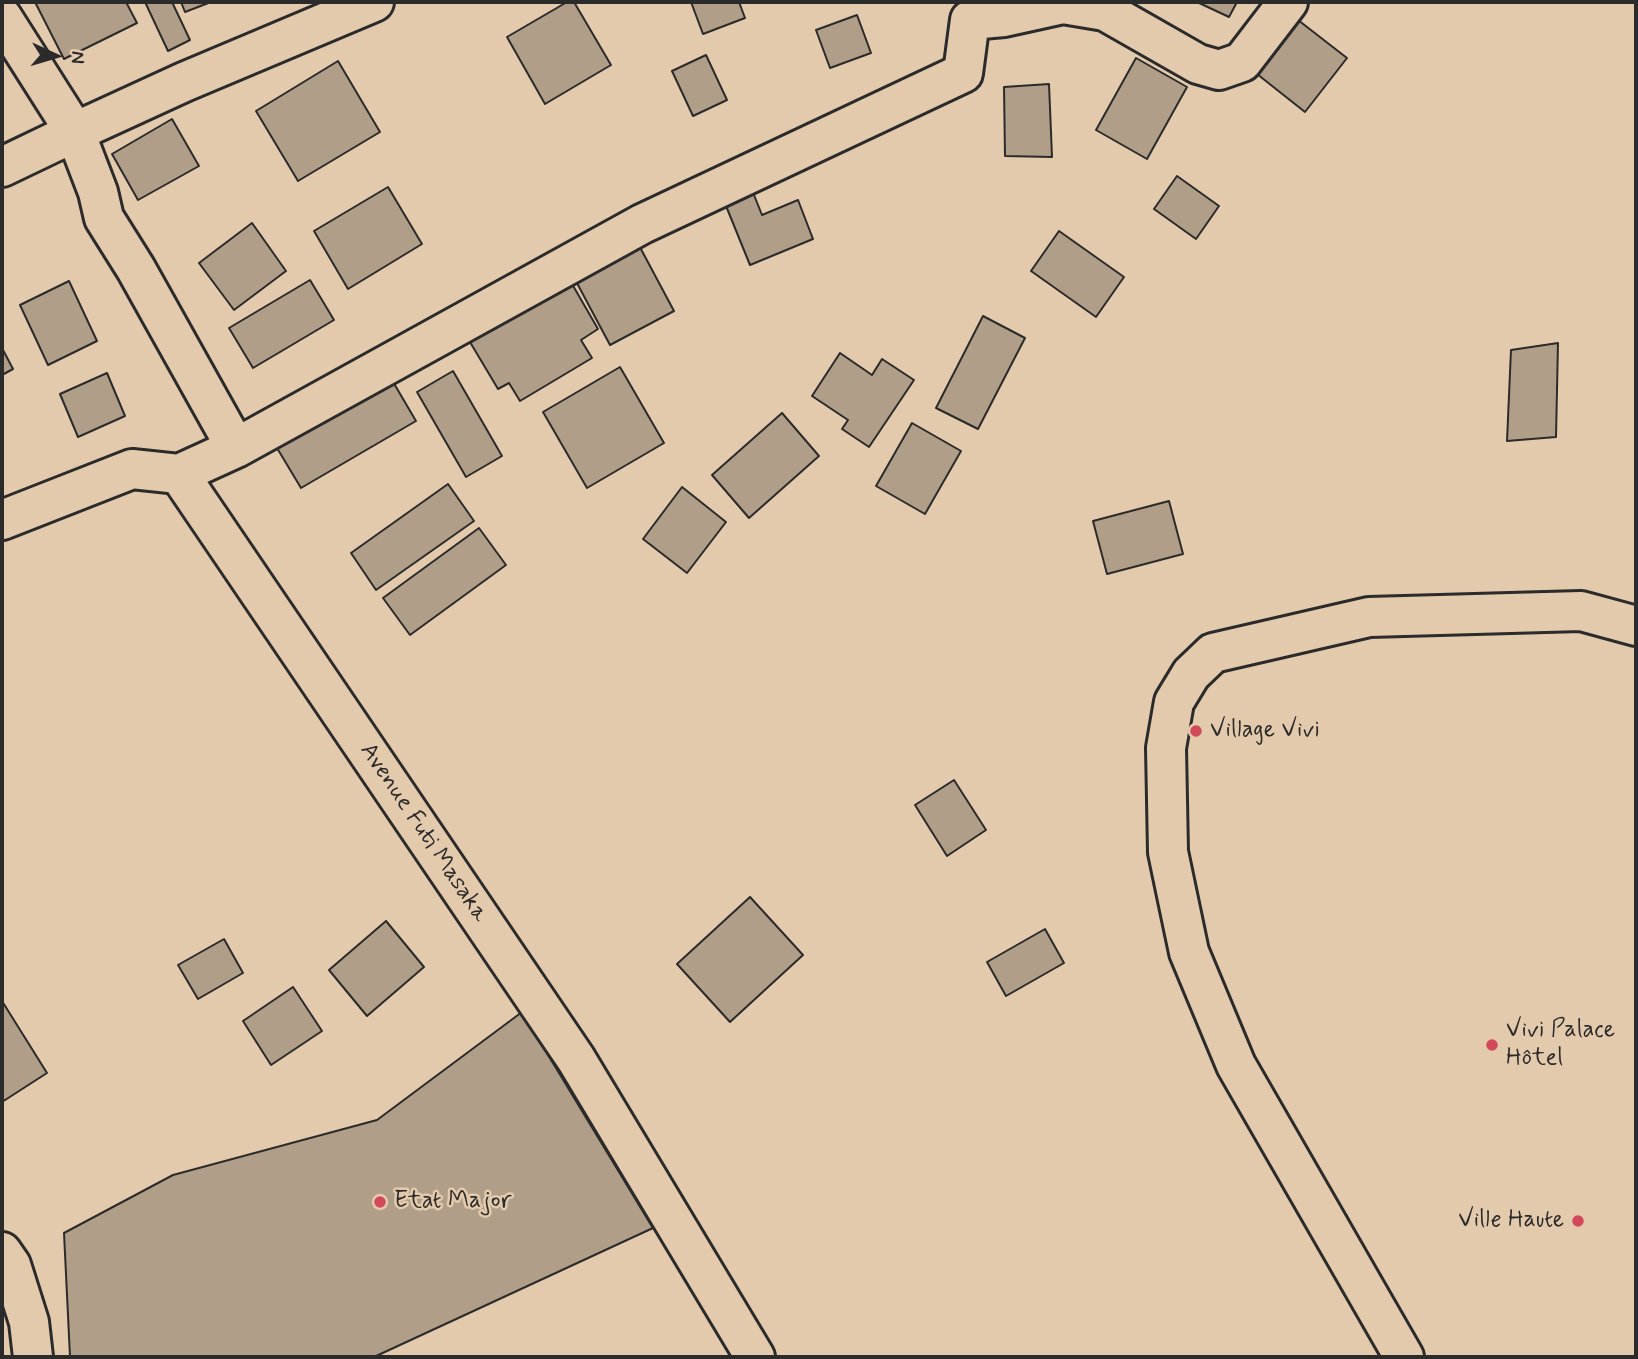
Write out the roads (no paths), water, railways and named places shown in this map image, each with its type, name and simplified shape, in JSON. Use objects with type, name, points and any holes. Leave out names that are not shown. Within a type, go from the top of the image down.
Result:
[{"type":"street","points":[[2,167],[184,82],[374,2]]},
{"type":"street","points":[[2,520],[132,469],[179,474],[236,448],[642,225],[963,73],[977,14],[1004,17],[1063,4],[1105,11],[1198,64],[1219,70],[1242,62],[1288,2]]},
{"type":"street","points":[[2,17],[75,132],[98,192],[104,218],[136,269],[236,448]]},
{"type":"street","name":"Avenue Futi Masaka","points":[[179,474],[576,1059],[755,1357]]},
{"type":"street","points":[[1404,1357],[1236,1065],[1189,952],[1168,852],[1166,748],[1174,702],[1191,674],[1213,653],[1369,617],[1581,611],[1636,626]]},
{"type":"street","points":[[2,1252],[10,1265],[29,1322],[33,1357]]},
{"type":"place","name":"Village Vivi","points":[[1196,731]]},
{"type":"place","name":"Vivi Palace Hôtel","points":[[1492,1045]]},
{"type":"place","name":"Etat Major","points":[[380,1202]]},
{"type":"place","name":"Ville Haute","points":[[1578,1221]]}]
